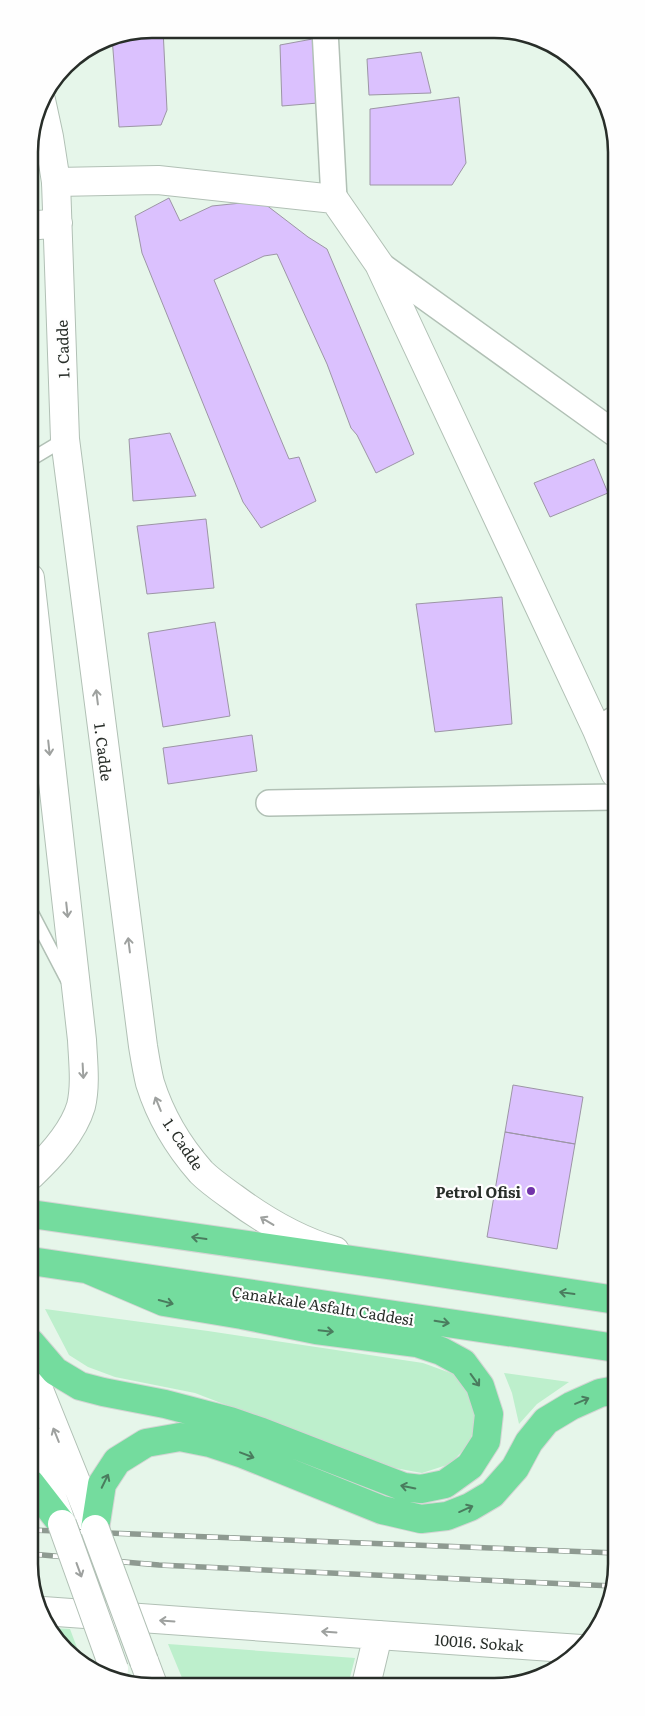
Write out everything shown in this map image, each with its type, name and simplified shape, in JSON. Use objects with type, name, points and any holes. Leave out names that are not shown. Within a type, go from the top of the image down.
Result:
[{"type":"highway","points":[[38,1215],[607,1299]]},
{"type":"highway","name":"Çanakkale Asfaltı Caddesi","points":[[38,1262],[607,1347]]},
{"type":"highway","points":[[38,1351],[55,1371],[80,1386],[165,1404],[230,1422],[262,1432],[404,1487],[421,1489],[445,1484],[470,1466],[486,1441],[489,1414],[480,1386],[463,1363],[441,1351],[417,1343],[316,1330],[164,1302],[89,1270]]},
{"type":"highway","points":[[94,1529],[102,1484],[117,1461],[146,1443],[180,1437],[210,1443],[243,1454],[382,1510],[421,1519],[447,1516],[470,1507],[492,1494],[515,1468],[529,1442],[546,1421],[571,1406],[607,1392]]},
{"type":"highway","points":[[38,1493],[62,1524]]},
{"type":"main road","name":"1. Cadde","points":[[40,137],[56,182],[65,439],[142,1046],[150,1083],[161,1110],[180,1143],[203,1173],[252,1212],[303,1240],[335,1251],[394,1266]]},
{"type":"main road","points":[[56,182],[158,180],[334,199],[379,264],[606,724]]},
{"type":"main road","points":[[38,225],[58,223]]},
{"type":"main road","points":[[38,649],[77,998],[84,1079],[81,1106],[68,1132],[60,1144],[38,1167]]},
{"type":"main road","points":[[38,1388],[148,1673]]},
{"type":"main road","points":[[38,1459],[115,1672]]},
{"type":"main road","name":"10016. Sokak","points":[[48,1611],[571,1648]]},
{"type":"main road","points":[[368,1678],[378,1636]]},
{"type":"street","points":[[325,38],[334,199]]},
{"type":"street","points":[[379,264],[608,429]]},
{"type":"street","points":[[269,803],[608,797]]},
{"type":"lane","points":[[38,455],[65,439]]},
{"type":"lane","points":[[38,924],[77,998]]},
{"type":"green space","points":[[45,1309],[423,1363],[456,1375],[470,1394],[477,1419],[469,1444],[450,1464],[422,1473],[384,1466],[195,1393],[115,1377],[88,1367],[69,1355]]},
{"type":"green space","points":[[504,1373],[569,1382],[537,1404],[519,1424],[512,1393]]},
{"type":"green space","points":[[57,1628],[70,1629],[79,1652]]},
{"type":"green space","points":[[168,1644],[355,1658],[350,1678],[182,1678]]},
{"type":"building","points":[[137,38],[163,38],[167,110],[161,125],[119,127],[113,45]]},
{"type":"building","points":[[318,38],[318,103],[282,106],[280,45]]},
{"type":"building","points":[[421,52],[431,93],[369,95],[367,59]]},
{"type":"building","points":[[459,97],[466,163],[452,185],[370,185],[370,109]]},
{"type":"building","points":[[169,198],[180,221],[212,206],[261,201],[327,249],[414,454],[376,473],[357,435],[351,428],[327,364],[277,254],[264,256],[214,280],[289,459],[299,457],[316,501],[261,528],[243,502],[142,253],[135,216]]},
{"type":"building","points":[[170,433],[196,496],[133,501],[129,439]]},
{"type":"building","points":[[594,459],[608,493],[550,517],[534,483]]},
{"type":"building","points":[[206,519],[214,588],[147,594],[137,526]]},
{"type":"building","points":[[502,597],[512,724],[435,732],[416,604]]},
{"type":"building","points":[[215,622],[230,716],[163,727],[148,633]]},
{"type":"building","points":[[252,735],[257,771],[168,784],[163,748]]},
{"type":"building","points":[[513,1085],[583,1097],[575,1144],[505,1132]]},
{"type":"building","points":[[505,1132],[575,1144],[557,1249],[487,1237]]},
{"type":"railway","points":[[38,1530],[607,1553]]},
{"type":"railway","points":[[38,1555],[159,1565],[605,1586]]},
{"type":"place","name":"Petrol Ofisi","points":[[531,1191]]}]
